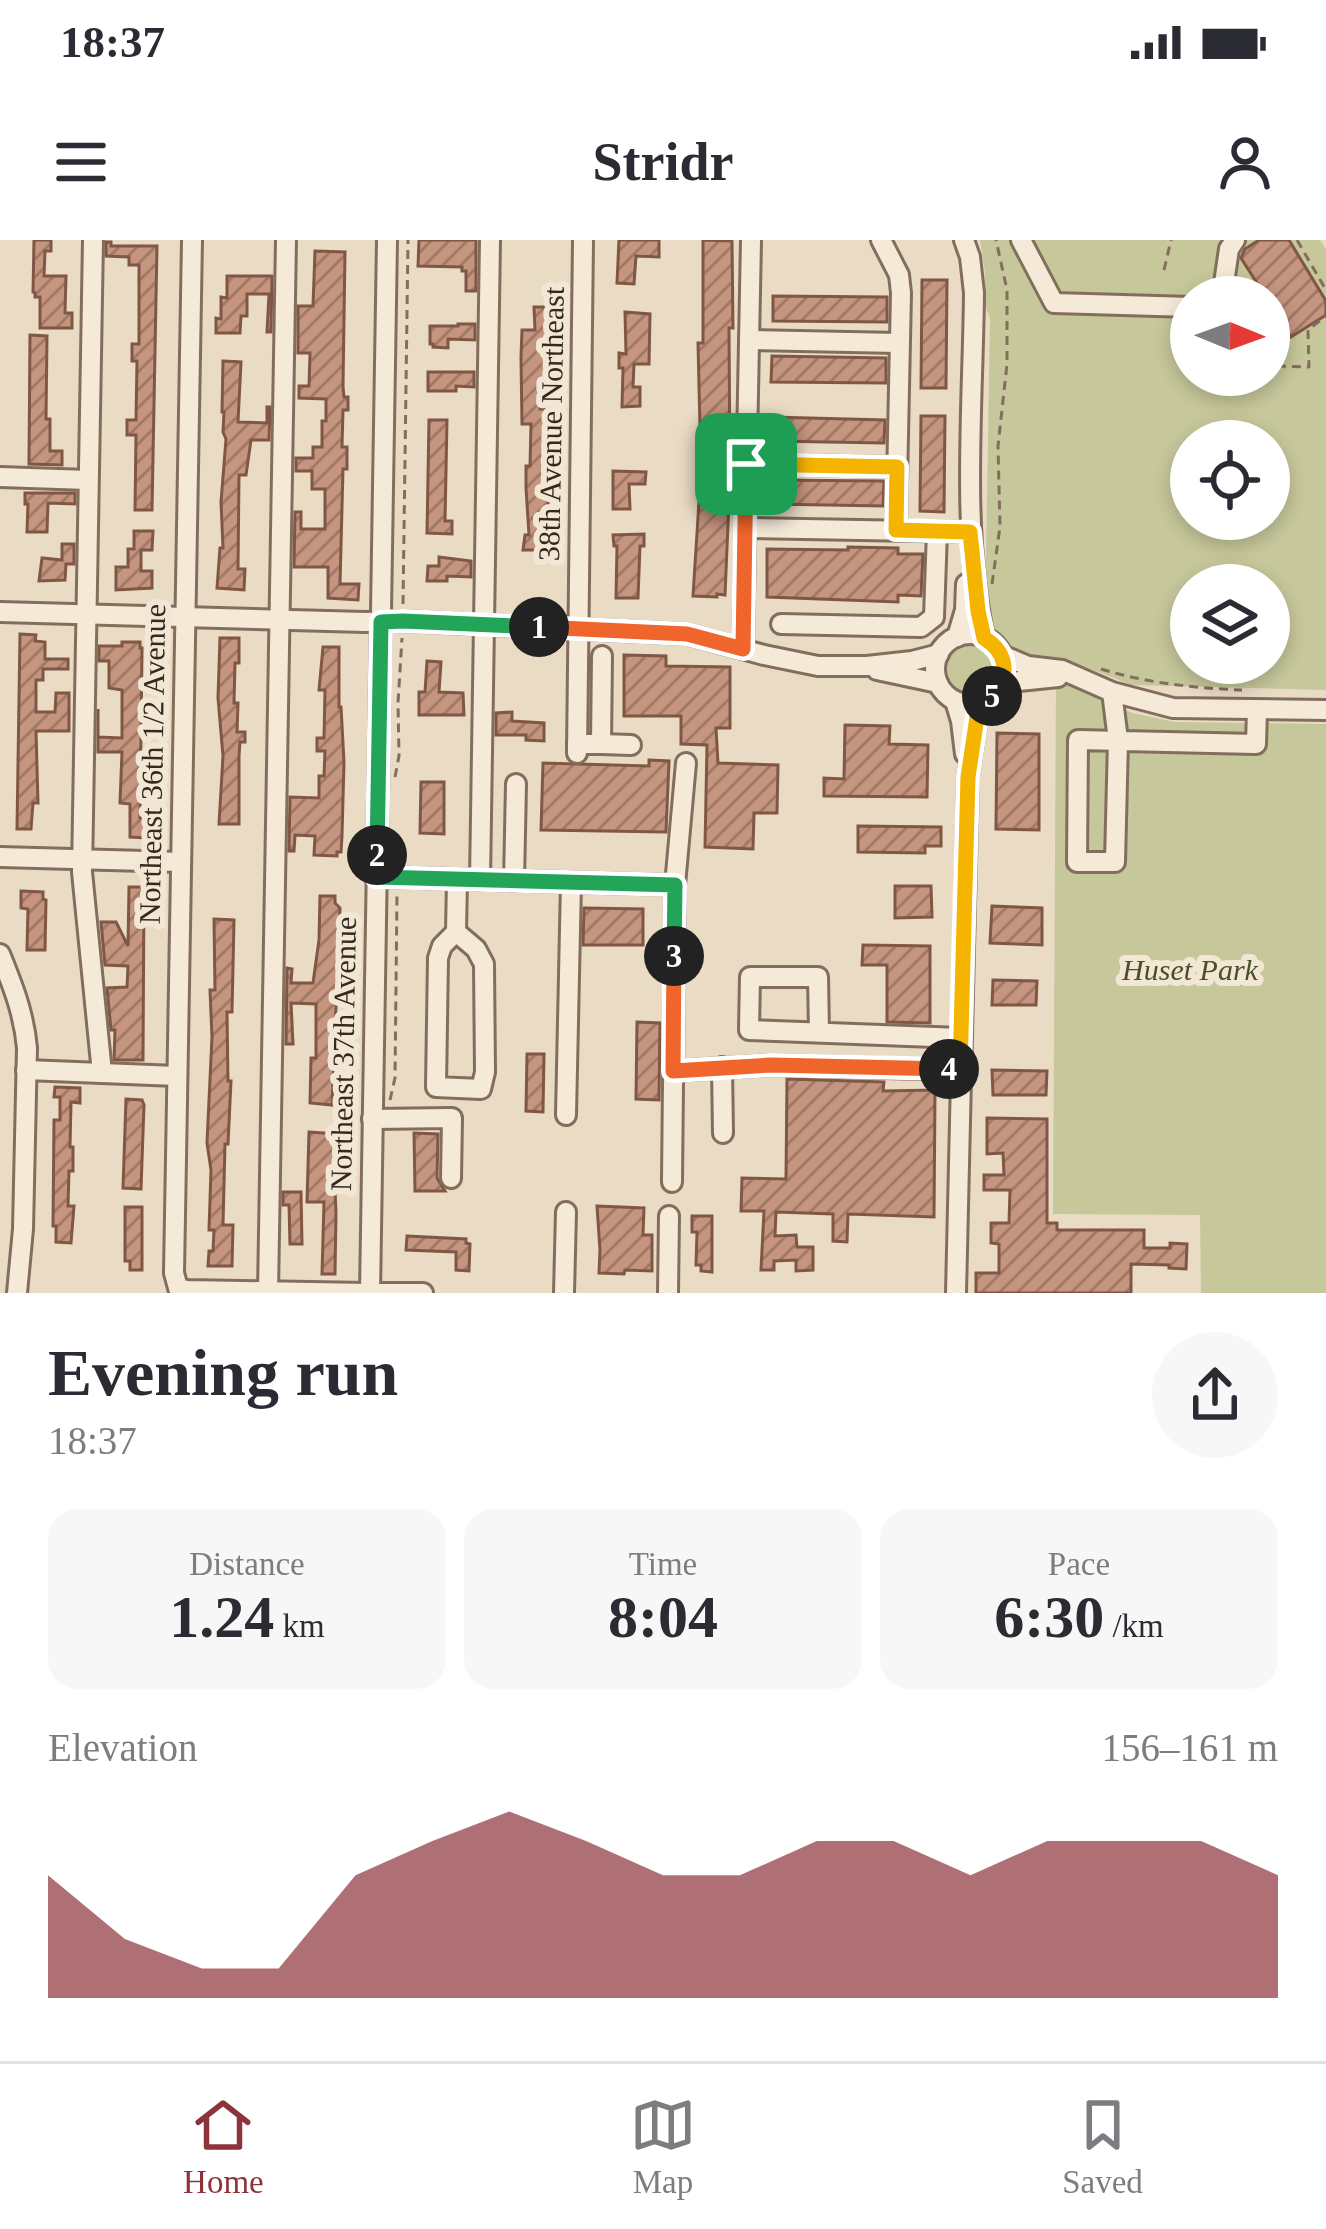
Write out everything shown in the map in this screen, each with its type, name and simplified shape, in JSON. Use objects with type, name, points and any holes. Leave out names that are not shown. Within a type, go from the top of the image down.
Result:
[{"type":"street","points":[[93,240],[82,860],[102,1073]]},
{"type":"street","name":"Northeast 36th 1/2 Avenue","points":[[192,240],[174,1273],[178,1288],[268,1292]]},
{"type":"street","points":[[286,240],[268,1292],[423,1293]]},
{"type":"street","name":"Northeast 37th Avenue","points":[[369,1293],[380,1118],[376,877],[387,240]]},
{"type":"street","points":[[480,880],[490,240]]},
{"type":"street","name":"38th Avenue Northeast","points":[[583,240],[577,748],[601,744]]},
{"type":"street","points":[[743,649],[751,240]]},
{"type":"street","points":[[881,240],[899,275],[896,530]]},
{"type":"street","points":[[957,638],[965,610],[971,541],[974,293],[964,240]]},
{"type":"street","points":[[1021,240],[1054,303],[1170,306]]},
{"type":"street","points":[[1225,276],[1235,240]]},
{"type":"street","points":[[749,340],[899,343]]},
{"type":"street","points":[[746,464],[897,467]]},
{"type":"street","points":[[0,477],[88,479]]},
{"type":"street","points":[[745,528],[937,531],[971,541]]},
{"type":"street","points":[[782,624],[921,627],[934,617],[937,531]]},
{"type":"street","points":[[971,541],[984,638]]},
{"type":"street","points":[[0,612],[403,621],[687,634],[818,666],[911,661],[939,654],[957,638],[975,635],[1002,655],[1004,678],[999,689]]},
{"type":"street","points":[[939,654],[938,683],[947,696],[964,704],[982,702],[1019,681],[1072,675]]},
{"type":"street","points":[[1002,655],[1173,707],[1326,710]]},
{"type":"street","points":[[602,656],[601,744],[631,745]]},
{"type":"street","points":[[867,666],[938,683]]},
{"type":"street","points":[[1112,692],[1118,740],[1115,862],[1077,862],[1078,740],[1118,740],[1256,744],[1257,710]]},
{"type":"street","points":[[955,700],[968,777]]},
{"type":"street","points":[[956,1293],[968,777],[982,702]]},
{"type":"street","points":[[672,1182],[675,885],[686,763]]},
{"type":"street","points":[[514,880],[516,784]]},
{"type":"street","points":[[0,857],[181,862]]},
{"type":"street","points":[[376,877],[675,885]]},
{"type":"street","points":[[456,932],[476,949],[484,964],[481,1090],[436,1087],[438,958],[456,932],[457,880]]},
{"type":"street","points":[[566,1115],[571,881]]},
{"type":"street","points":[[0,954],[25,1022],[23,1229],[17,1293]]},
{"type":"street","points":[[818,1032],[818,977],[750,976],[749,1030],[961,1038]]},
{"type":"street","points":[[673,1071],[771,1065],[960,1070]]},
{"type":"street","points":[[722,1067],[723,1133]]},
{"type":"street","points":[[26,1070],[177,1076]]},
{"type":"street","points":[[380,1118],[452,1118],[451,1178]]},
{"type":"street","points":[[564,1293],[566,1212]]},
{"type":"street","points":[[668,1293],[669,1216]]},
{"type":"path","points":[[403,607],[408,240]]},
{"type":"path","points":[[991,596],[1000,526],[998,446],[1006,364],[1007,290],[996,240]]},
{"type":"path","points":[[1164,270],[1171,240]]},
{"type":"path","points":[[1297,240],[1326,290]]},
{"type":"path","points":[[1290,366],[1309,367],[1309,330],[1326,316]]},
{"type":"path","points":[[394,777],[399,756],[402,635]]},
{"type":"path","points":[[1094,667],[1174,685],[1241,690]]},
{"type":"path","points":[[380,1118],[395,1078],[398,891]]},
{"type":"green space","points":[[980,240],[1320,240],[1326,249],[1326,690],[1130,685],[1083,667],[1011,653],[993,638],[982,580],[990,318]]},
{"type":"green space","points":[[969,643],[989,651],[997,671],[989,691],[969,699],[949,691],[941,671],[949,651]]},
{"type":"green space","name":"Huset Park","points":[[1056,683],[1082,686],[1132,713],[1175,722],[1326,724],[1326,1293],[1201,1293],[1200,1215],[1053,1214]]},
{"type":"building","points":[[34,240],[51,240],[51,251],[45,251],[44,276],[66,276],[65,313],[72,313],[72,328],[40,328],[40,297],[33,292]]},
{"type":"building","points":[[419,240],[476,240],[476,291],[466,291],[462,267],[418,266]]},
{"type":"building","points":[[619,240],[659,240],[659,257],[636,256],[634,284],[617,283]]},
{"type":"building","points":[[703,240],[732,241],[730,478],[725,595],[717,597],[693,596],[701,470],[698,343],[703,343]]},
{"type":"building","points":[[1259,240],[1289,240],[1326,301],[1326,315],[1291,337],[1290,276],[1253,276],[1241,258]]},
{"type":"building","points":[[106,242],[157,246],[152,510],[135,510],[136,435],[127,435],[127,420],[136,420],[137,361],[132,361],[132,344],[139,344],[139,265],[129,265],[129,257],[106,256]]},
{"type":"building","points":[[315,251],[345,252],[343,387],[348,410],[343,410],[347,469],[343,469],[340,584],[359,584],[358,600],[328,598],[328,567],[294,567],[295,512],[301,512],[301,529],[325,529],[325,489],[312,489],[312,471],[296,471],[296,458],[313,458],[313,447],[322,447],[322,421],[326,421],[326,399],[299,398],[299,386],[309,386],[310,353],[298,353],[298,306],[313,306]]},
{"type":"building","points":[[227,276],[272,276],[271,332],[267,332],[269,294],[247,294],[247,316],[241,316],[240,333],[216,333],[221,297],[227,298]]},
{"type":"building","points":[[922,280],[947,280],[946,388],[921,388]]},
{"type":"building","points":[[773,296],[887,297],[887,322],[773,321]]},
{"type":"building","points":[[534,307],[554,307],[552,382],[539,382],[549,467],[547,550],[523,550],[525,535],[529,535],[526,466],[530,466],[531,424],[522,424],[522,330],[535,330]]},
{"type":"building","points":[[625,312],[650,314],[649,364],[634,364],[633,387],[640,387],[640,406],[622,407],[619,353],[626,354]]},
{"type":"building","points":[[475,324],[475,340],[448,339],[448,348],[430,344],[430,326]]},
{"type":"building","points":[[30,335],[47,336],[46,419],[50,419],[50,451],[62,451],[62,465],[29,464]]},
{"type":"building","points":[[772,356],[886,358],[886,383],[771,382]]},
{"type":"building","points":[[223,361],[241,362],[238,422],[267,423],[270,407],[269,440],[251,440],[246,475],[239,475],[238,569],[245,569],[244,590],[217,588],[226,439]]},
{"type":"building","points":[[428,372],[474,372],[474,387],[428,391]]},
{"type":"building","points":[[921,416],[945,416],[944,512],[920,511]]},
{"type":"building","points":[[771,417],[885,420],[884,443],[770,441]]},
{"type":"building","points":[[429,420],[447,420],[445,521],[452,521],[452,534],[427,533]]},
{"type":"building","points":[[613,471],[646,472],[645,484],[629,484],[630,509],[613,509]]},
{"type":"building","points":[[769,480],[884,481],[883,506],[770,504]]},
{"type":"building","points":[[25,493],[75,493],[75,504],[48,503],[47,532],[27,532]]},
{"type":"building","points":[[134,531],[153,531],[152,550],[141,550],[141,571],[152,571],[152,588],[116,590],[116,567],[128,567]]},
{"type":"building","points":[[644,534],[638,598],[616,598],[613,535]]},
{"type":"building","points":[[62,544],[74,544],[74,564],[66,564],[65,580],[39,581],[42,558],[62,560]]},
{"type":"building","points":[[898,548],[898,554],[923,554],[921,596],[898,595],[898,602],[767,597],[767,549]]},
{"type":"building","points":[[439,557],[471,561],[471,577],[427,581],[428,566],[439,566]]},
{"type":"building","points":[[20,634],[36,635],[35,641],[45,642],[45,659],[68,659],[68,669],[43,669],[43,680],[36,680],[36,712],[55,712],[56,693],[69,693],[69,731],[36,731],[38,803],[33,803],[31,829],[17,829]]},
{"type":"building","points":[[220,638],[239,638],[234,703],[238,703],[237,732],[245,732],[245,742],[240,742],[239,824],[219,824],[223,756]]},
{"type":"building","points":[[140,642],[140,818],[146,818],[145,838],[130,837],[130,804],[120,803],[122,752],[98,752],[98,737],[122,738],[122,690],[109,688],[109,661],[99,661],[99,646]]},
{"type":"building","points":[[323,647],[339,647],[344,762],[341,852],[337,856],[314,855],[315,836],[295,835],[294,851],[289,851],[290,797],[319,798],[319,776],[324,776],[325,751],[317,751],[317,738],[324,738],[325,690],[319,690]]},
{"type":"building","points":[[624,655],[666,656],[666,666],[730,667],[730,728],[716,728],[718,763],[778,765],[777,813],[754,813],[753,849],[705,847],[707,745],[681,744],[681,716],[624,716]]},
{"type":"building","points":[[427,661],[441,662],[439,692],[463,693],[464,715],[419,715]]},
{"type":"building","points":[[512,712],[512,721],[544,723],[544,741],[526,740],[526,735],[496,735],[496,713]]},
{"type":"building","points":[[845,725],[890,726],[889,744],[928,745],[927,797],[824,796],[824,778],[844,779]]},
{"type":"building","points":[[997,733],[1039,734],[1039,830],[996,829]]},
{"type":"building","points":[[649,760],[669,761],[666,832],[541,830],[543,763],[649,766]]},
{"type":"building","points":[[421,782],[444,782],[444,834],[420,833]]},
{"type":"building","points":[[858,826],[941,827],[941,846],[925,846],[925,853],[858,852]]},
{"type":"building","points":[[895,886],[931,886],[932,917],[895,918]]},
{"type":"building","points":[[129,887],[144,887],[143,1060],[114,1060],[115,1030],[111,1030],[107,988],[127,987],[128,966],[105,965],[101,922],[116,922],[128,946]]},
{"type":"building","points":[[21,891],[43,892],[45,950],[27,950],[28,909],[21,908]]},
{"type":"building","points":[[320,896],[335,896],[340,908],[332,1105],[310,1103],[316,1004],[291,1003],[293,1044],[286,1044],[287,968],[292,969],[291,983],[313,983]]},
{"type":"building","points":[[992,906],[1042,908],[1042,945],[990,943]]},
{"type":"building","points":[[584,908],[643,909],[643,945],[583,945]]},
{"type":"building","points":[[214,919],[234,920],[232,1012],[227,1012],[231,1081],[223,1225],[233,1225],[232,1266],[208,1266],[214,1230],[209,1230],[207,1143]]},
{"type":"building","points":[[863,945],[930,946],[930,1023],[887,1022],[887,965],[862,965]]},
{"type":"building","points":[[993,980],[1037,981],[1036,1005],[992,1005]]},
{"type":"building","points":[[637,1022],[660,1023],[659,1100],[636,1099]]},
{"type":"building","points":[[527,1054],[544,1054],[543,1112],[526,1111]]},
{"type":"building","points":[[992,1070],[1047,1071],[1046,1095],[993,1095]]},
{"type":"building","points":[[787,1079],[884,1082],[883,1091],[935,1090],[934,1217],[848,1214],[847,1242],[833,1241],[833,1214],[776,1212],[775,1236],[796,1235],[797,1247],[813,1247],[813,1270],[796,1271],[796,1260],[774,1261],[774,1270],[761,1270],[764,1211],[741,1211],[742,1178],[786,1179]]},
{"type":"building","points":[[55,1087],[80,1088],[80,1103],[71,1102],[71,1243],[56,1242],[53,1226],[54,1120],[60,1120]]},
{"type":"building","points":[[126,1099],[142,1100],[144,1105],[141,1189],[123,1188]]},
{"type":"building","points":[[987,1118],[1047,1119],[1047,1223],[1057,1223],[1057,1230],[1144,1230],[1144,1248],[1187,1244],[1186,1269],[1131,1264],[1131,1293],[976,1293],[976,1273],[999,1273],[999,1244],[991,1243],[991,1223],[1009,1223],[1010,1190],[984,1190],[984,1175],[1004,1175],[1003,1153],[987,1154]]},
{"type":"building","points":[[309,1132],[337,1134],[331,1191],[335,1191],[335,1274],[322,1274],[324,1202],[307,1202]]},
{"type":"building","points":[[414,1133],[438,1134],[437,1178],[445,1191],[415,1191]]},
{"type":"building","points":[[283,1192],[301,1192],[302,1244],[290,1244],[289,1205],[283,1205]]},
{"type":"building","points":[[597,1206],[644,1208],[643,1235],[652,1235],[652,1271],[599,1273]]},
{"type":"building","points":[[125,1207],[142,1207],[142,1270],[130,1270],[130,1261],[125,1261]]},
{"type":"building","points":[[692,1216],[712,1216],[712,1272],[696,1265],[697,1232],[692,1232]]},
{"type":"building","points":[[407,1236],[466,1239],[469,1271],[456,1270],[456,1252],[406,1250]]},
{"type":"route","points":[[746,464],[897,467],[896,530],[970,532],[984,638],[998,648],[1005,667],[999,689],[982,702],[968,777],[960,1070],[771,1065],[673,1071],[675,885],[376,877],[381,622],[687,634],[743,649],[746,464]]}]
